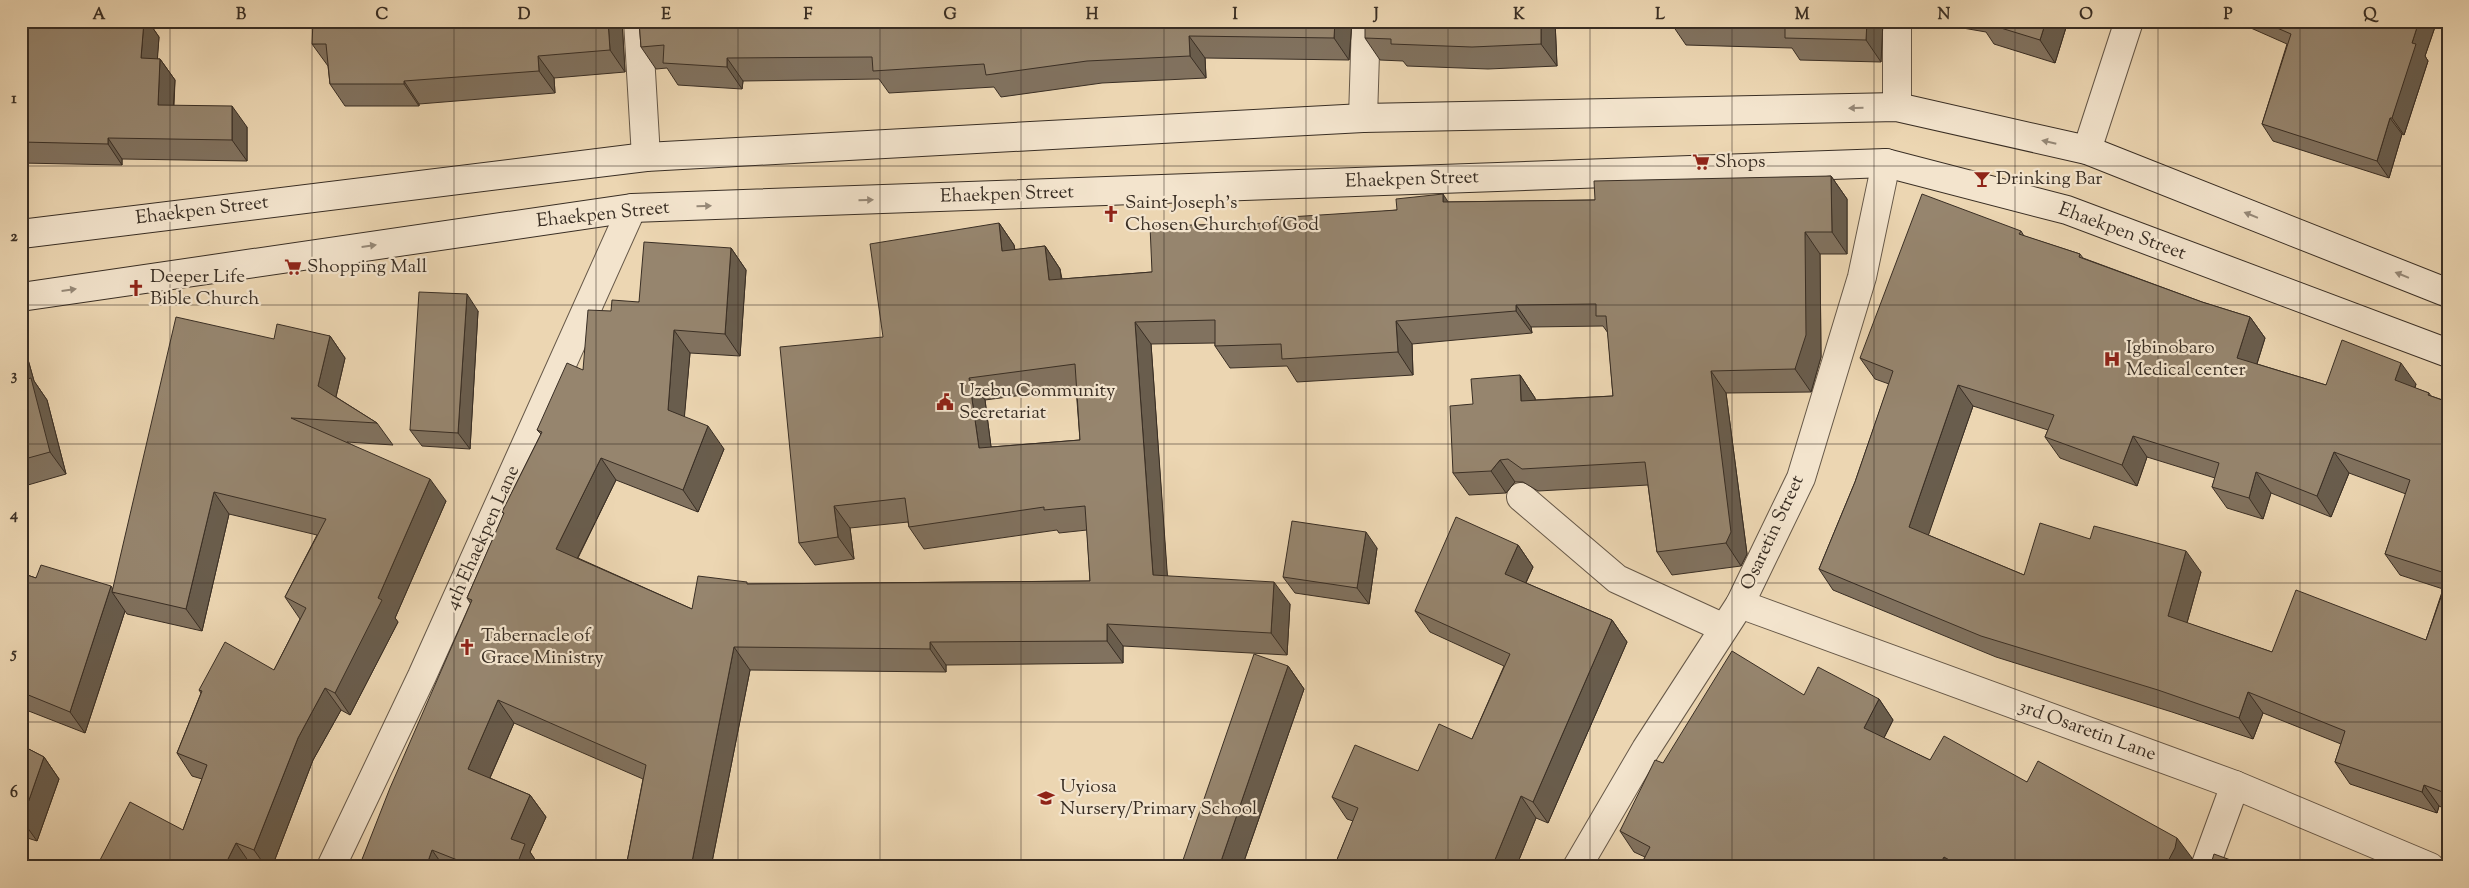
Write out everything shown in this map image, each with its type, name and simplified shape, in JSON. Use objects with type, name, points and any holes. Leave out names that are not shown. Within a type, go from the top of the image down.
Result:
[{"type":"street","points":[[638,21],[646,157]]},
{"type":"street","points":[[1363,118],[1366,21]]},
{"type":"street","points":[[1896,107],[1897,21]]},
{"type":"street","points":[[2087,150],[2129,21]]},
{"type":"street","name":"Ehaekpen Street","points":[[21,234],[646,157],[1363,118],[1896,107],[2087,150],[2448,293]]},
{"type":"street","name":"Ehaekpen Street","points":[[21,297],[632,208],[1886,163],[2067,210],[2448,353]]},
{"type":"street","name":"Osaretin Street","points":[[1577,867],[1646,749],[1740,604],[1801,478],[1862,277],[1886,163]]},
{"type":"street","name":"4th Ehaekpen Lane","points":[[331,867],[422,676],[632,208]]},
{"type":"street","points":[[1521,497],[1618,579],[1724,628]]},
{"type":"street","name":"3rd Osaretin Lane","points":[[1740,604],[2235,785],[2430,867]]},
{"type":"street","points":[[2205,867],[2235,785]]},
{"type":"building","points":[[21,21],[144,21],[141,58],[160,59],[158,105],[232,106],[232,140],[108,138],[108,144],[21,142]]},
{"type":"building","points":[[313,21],[608,21],[610,50],[538,56],[539,71],[404,81],[404,84],[330,84],[326,44],[312,44]]},
{"type":"building","points":[[639,21],[1335,21],[1334,38],[1189,36],[1190,56],[1087,61],[986,75],[984,64],[873,71],[872,57],[727,58],[727,67],[663,63],[664,45],[641,47]]},
{"type":"building","points":[[1365,21],[1541,21],[1541,44],[1472,47],[1391,44],[1391,39],[1365,38]]},
{"type":"building","points":[[1671,21],[1867,21],[1866,40],[1785,38],[1785,26],[1671,23]]},
{"type":"building","points":[[1978,21],[2046,21],[2040,40]]},
{"type":"building","points":[[2261,21],[2419,21],[2412,43],[2416,44],[2377,161],[2262,124],[2291,34]]},
{"type":"building","points":[[1831,176],[1832,232],[1805,232],[1806,335],[1795,369],[1711,371],[1731,532],[1726,543],[1657,552],[1645,462],[1522,469],[1508,459],[1500,460],[1491,471],[1453,473],[1450,406],[1473,404],[1471,379],[1520,375],[1521,401],[1613,396],[1606,316],[1596,316],[1596,304],[1516,305],[1516,311],[1396,321],[1398,352],[1282,359],[1281,344],[1215,346],[1215,320],[1135,322],[1153,575],[1274,582],[1271,633],[1107,624],[1107,641],[930,642],[930,649],[734,647],[691,867],[626,867],[646,765],[498,700],[468,769],[530,795],[511,839],[525,844],[516,867],[475,867],[432,850],[426,867],[359,867],[390,788],[472,600],[467,598],[504,513],[502,512],[542,432],[537,430],[567,363],[583,370],[588,310],[611,311],[612,300],[639,302],[644,242],[731,248],[725,334],[674,330],[668,410],[708,426],[683,490],[601,458],[556,549],[692,609],[698,576],[747,582],[747,584],[1090,581],[1085,506],[1044,510],[1044,507],[909,527],[905,498],[834,506],[838,537],[799,543],[780,347],[883,337],[870,244],[999,223],[1002,251],[1045,246],[1049,280],[1152,272],[1150,226],[1274,223],[1274,218],[1397,210],[1396,199],[1443,194],[1443,202],[1595,200],[1594,181]],"holes":[[[1075,364],[1080,440],[979,448],[969,378]]]},
{"type":"building","points":[[1922,194],[2021,231],[2019,234],[2080,254],[2079,257],[2202,302],[2250,317],[2237,358],[2326,385],[2342,340],[2401,363],[2395,380],[2448,402],[2448,574],[2385,554],[2410,480],[2334,452],[2317,496],[2256,472],[2249,498],[2212,487],[2219,463],[2133,436],[2122,465],[2045,437],[2054,415],[1958,385],[1909,527],[2024,575],[2040,523],[2090,539],[2094,526],[2186,551],[2168,616],[2272,652],[2296,590],[2426,640],[2448,577],[2448,794],[2424,785],[2422,792],[2335,762],[2345,731],[2248,692],[2239,718],[2158,690],[1981,636],[1819,569],[1855,482],[1893,371],[1860,358]]},
{"type":"building","points":[[419,292],[467,294],[458,433],[410,430]]},
{"type":"building","points":[[176,317],[274,339],[277,324],[330,336],[318,386],[377,423],[291,418],[430,479],[378,598],[382,600],[335,693],[325,688],[298,738],[254,850],[236,843],[224,867],[108,867],[99,862],[130,802],[183,830],[207,765],[177,753],[202,691],[199,690],[225,642],[274,670],[306,608],[285,597],[326,519],[214,492],[186,609],[112,592]]},
{"type":"building","points":[[21,371],[24,380],[31,378],[50,452],[21,460]]},
{"type":"building","points":[[1456,517],[1518,545],[1505,574],[1612,620],[1533,802],[1521,796],[1492,867],[1334,867],[1358,808],[1332,797],[1355,745],[1418,771],[1439,724],[1472,739],[1510,654],[1415,611]]},
{"type":"building","points":[[1292,521],[1366,532],[1357,588],[1283,577]]},
{"type":"building","points":[[41,565],[111,586],[70,712],[21,692],[21,573],[36,578]]},
{"type":"building","points":[[1732,651],[1804,695],[1818,667],[1879,699],[1864,728],[1930,760],[1944,736],[2027,782],[2038,761],[2177,838],[2175,848],[2165,867],[1962,867],[1944,857],[1938,867],[1640,867],[1650,847],[1620,831],[1655,760],[1663,763]]},
{"type":"building","points":[[1254,654],[1288,666],[1219,867],[1193,867],[1182,863]]},
{"type":"building","points":[[21,745],[44,757],[22,820],[21,819]]},
{"type":"building","points":[[2214,854],[2250,867],[2210,867]]},
{"type":"place","name":"Shops","points":[[1701,162]]},
{"type":"place","name":"Drinking Bar","points":[[1982,179]]},
{"type":"place","name":"Saint Joseph's Chosen Church of God","points":[[1111,214]]},
{"type":"place","name":"Shopping Mall","points":[[293,267]]},
{"type":"place","name":"Deeper Life Bible Church","points":[[136,288]]},
{"type":"place","name":"Igbinobaro Medical center","points":[[2112,359]]},
{"type":"place","name":"Uzebu Community Secretariat","points":[[945,402]]},
{"type":"place","name":"Tabernacle of Grace Ministry","points":[[467,647]]},
{"type":"place","name":"Uyiosa Nursery/Primary School","points":[[1046,798]]}]
